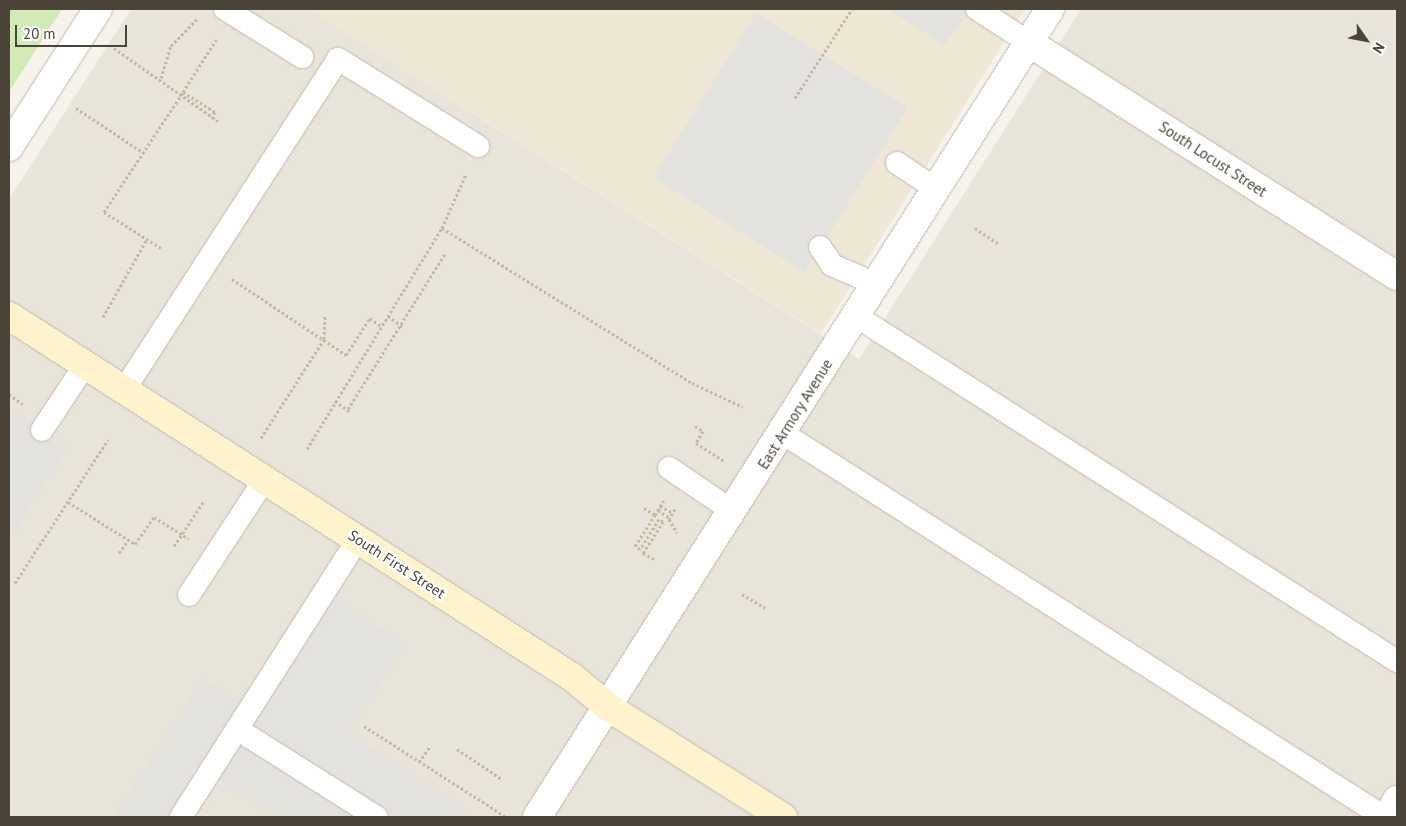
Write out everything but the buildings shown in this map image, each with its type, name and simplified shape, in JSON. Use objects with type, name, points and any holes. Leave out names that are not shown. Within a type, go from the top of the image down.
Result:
[{"type":"street","points":[[9,147],[98,9]]},
{"type":"street","name":"East Armory Avenue","points":[[537,817],[784,434],[876,284],[1050,9]]},
{"type":"street","name":"South Locust Street","points":[[1028,42],[1397,276]]},
{"type":"street","name":"South First Street","points":[[9,316],[572,677],[608,707],[783,817]]},
{"type":"street","points":[[1385,817],[1397,800]]},
{"type":"lane","points":[[226,9],[302,57]]},
{"type":"lane","points":[[977,9],[1028,42]]},
{"type":"lane","points":[[124,390],[338,59],[478,146]]},
{"type":"lane","points":[[897,163],[936,189]]},
{"type":"lane","points":[[820,248],[832,265],[876,284]]},
{"type":"lane","points":[[856,316],[1397,661]]},
{"type":"lane","points":[[42,430],[85,365]]},
{"type":"lane","points":[[784,434],[1385,817]]},
{"type":"lane","points":[[189,594],[215,556],[254,472]]},
{"type":"lane","points":[[663,482],[731,517]]},
{"type":"lane","points":[[181,817],[358,540]]},
{"type":"lane","points":[[238,729],[376,817]]},
{"type":"path","points":[[795,98],[852,9]]},
{"type":"path","points":[[161,78],[171,46],[200,17]]},
{"type":"path","points":[[161,248],[104,212],[217,38]]},
{"type":"path","points":[[114,48],[161,78],[180,97],[218,121]]},
{"type":"path","points":[[183,92],[215,112],[212,117]]},
{"type":"path","points":[[76,108],[144,153]]},
{"type":"path","points":[[307,449],[335,400],[442,228],[478,146]]},
{"type":"path","points":[[442,228],[692,383],[743,407]]},
{"type":"path","points":[[975,228],[999,244]]},
{"type":"path","points":[[103,317],[147,240]]},
{"type":"path","points":[[335,400],[349,410],[403,326],[446,254]]},
{"type":"path","points":[[206,263],[346,355],[370,318],[381,326]]},
{"type":"path","points":[[254,472],[324,339],[325,316]]},
{"type":"path","points":[[388,316],[403,326]]},
{"type":"path","points":[[695,426],[703,432],[696,443],[727,464]]},
{"type":"path","points":[[15,583],[108,440]]},
{"type":"path","points":[[654,559],[643,552],[663,522],[659,519],[640,549],[634,546],[664,500],[663,482]]},
{"type":"path","points":[[174,546],[204,501]]},
{"type":"path","points":[[68,502],[135,544],[154,517],[215,556]]},
{"type":"path","points":[[660,506],[673,513]]},
{"type":"path","points":[[644,508],[655,515]]},
{"type":"path","points":[[670,518],[675,508]]},
{"type":"path","points":[[658,510],[670,518],[678,536]]},
{"type":"path","points":[[120,553],[128,540]]},
{"type":"path","points":[[742,594],[765,608]]},
{"type":"path","points":[[364,726],[506,817]]},
{"type":"path","points":[[419,762],[430,746]]},
{"type":"path","points":[[456,749],[503,780]]},
{"type":"shaded area","points":[[131,9],[309,9],[859,359],[1081,9],[1397,9],[1397,817],[9,817],[9,199]]},
{"type":"shaded area","points":[[309,9],[1025,9],[821,334]]},
{"type":"shaded area","points":[[888,9],[972,9],[944,45]]},
{"type":"shaded area","points":[[756,13],[908,108],[805,272],[653,178]]},
{"type":"shaded area","points":[[9,408],[68,447],[9,540]]},
{"type":"shaded area","points":[[329,595],[407,645],[349,733],[472,813],[470,817],[274,817],[213,776],[186,817],[113,817],[203,678],[255,711]]},
{"type":"green space","points":[[9,9],[62,9],[9,92]]}]
